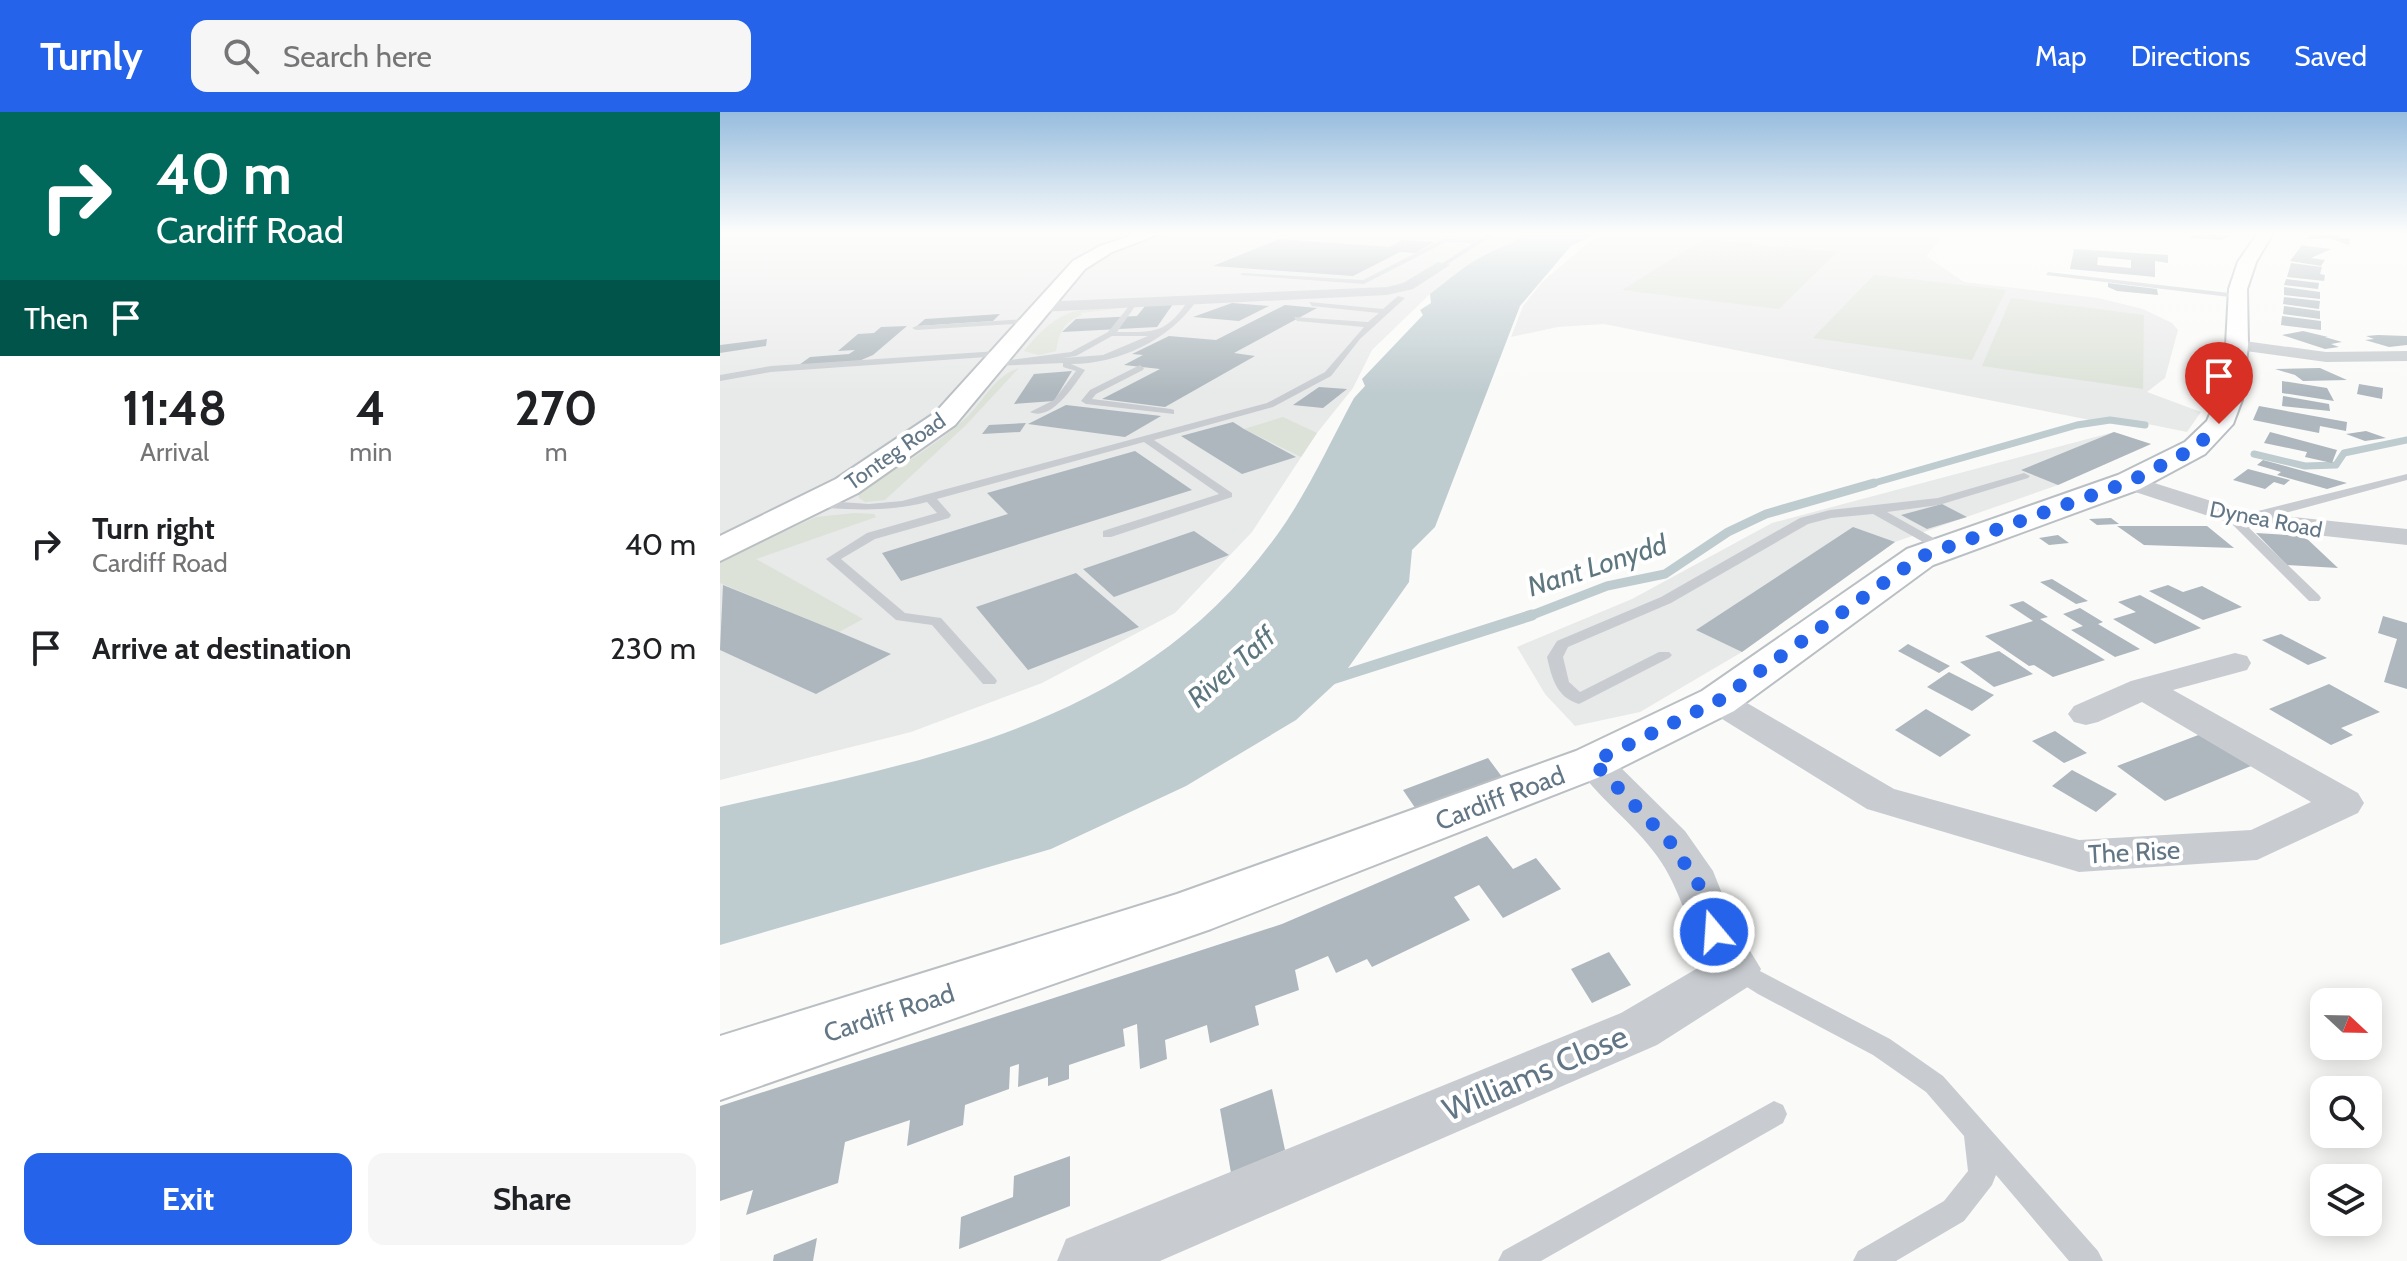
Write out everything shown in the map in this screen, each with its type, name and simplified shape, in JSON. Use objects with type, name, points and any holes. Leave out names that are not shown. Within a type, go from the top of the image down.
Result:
[{"type":"main road","name":"Tonteg Road","points":[[720,550],[814,503],[904,450],[945,419],[994,358],[1059,287]]},
{"type":"main road","name":"Cardiff Road","points":[[720,1068],[1190,913],[1593,762],[1718,701],[1879,584],[1941,548],[2129,482],[2195,448],[2219,424],[2229,400],[2237,345],[2240,287]]},
{"type":"street","points":[[1033,314],[1134,302],[1349,300],[1405,287]]},
{"type":"street","points":[[2237,345],[2326,357],[2407,356]]},
{"type":"street","name":"Dynea Road","points":[[2129,482],[2242,519],[2347,533],[2407,537]]},
{"type":"street","points":[[2086,714],[2143,688],[2235,663]]},
{"type":"street","name":"The Rise","points":[[1718,701],[1881,799],[2079,856],[2257,845],[2344,803],[2143,688]]},
{"type":"street","points":[[1593,762],[1670,842],[1698,883],[1714,932],[1737,969]]},
{"type":"street","name":"Williams Close","points":[[1088,1261],[1639,1029],[1737,969]]},
{"type":"lane","points":[[2157,287],[2238,296]]},
{"type":"lane","points":[[814,503],[869,508],[930,498],[1270,405],[1328,374],[1352,342],[1401,298]]},
{"type":"lane","points":[[720,378],[771,369],[994,358],[1090,361],[1158,334],[1182,318],[1193,300]]},
{"type":"lane","points":[[1312,304],[1349,300],[1385,311]]},
{"type":"lane","points":[[1041,360],[1073,354],[1111,334],[1134,302]]},
{"type":"lane","points":[[916,328],[1033,314]]},
{"type":"lane","points":[[1297,319],[1372,325]]},
{"type":"lane","points":[[1111,334],[1158,334]]},
{"type":"lane","points":[[1035,412],[1057,402],[1081,370],[1041,360]]},
{"type":"lane","points":[[1140,368],[1093,392],[1086,401],[1171,412]]},
{"type":"lane","points":[[1107,534],[1228,495],[1146,439]]},
{"type":"lane","points":[[1664,655],[1579,699],[1561,684],[1555,657],[1562,644],[1666,600],[1804,521],[1847,511],[1939,501],[2024,476]]},
{"type":"lane","points":[[2314,598],[2238,524],[2242,519],[2407,477]]},
{"type":"lane","points":[[930,498],[945,515],[871,536],[833,559],[901,617],[936,621],[989,681]]},
{"type":"lane","points":[[1875,510],[1941,548]]},
{"type":"lane","points":[[1737,969],[1770,993],[1858,1032],[1912,1064],[1949,1098],[2088,1261]]},
{"type":"lane","points":[[1513,1261],[1774,1114]]},
{"type":"lane","points":[[1868,1261],[1954,1211],[1982,1175],[1975,1131]]},
{"type":"shaded area","points":[[720,287],[1443,287],[1430,294],[1372,350],[1353,388],[1317,433],[1252,532],[1175,613],[1042,683],[911,732],[720,780]]},
{"type":"shaded area","points":[[1538,287],[2003,287],[2098,298],[2143,309],[2172,323],[2178,330],[2165,378],[2147,392],[2201,412],[2187,432],[2128,420],[2090,420],[1604,324],[1558,327],[1511,337],[1523,306]]},
{"type":"shaded area","points":[[1627,287],[1802,287],[1779,309],[1622,290]]},
{"type":"shaded area","points":[[1863,287],[1976,287],[2006,290],[1972,360],[1813,338]]},
{"type":"shaded area","points":[[2011,298],[2144,315],[2143,389],[1982,366]]},
{"type":"shaded area","points":[[1090,308],[1122,308],[1080,313],[1082,315],[1070,321],[1063,330],[1056,351],[1039,355],[1024,351],[1045,328],[1066,314]]},
{"type":"shaded area","points":[[1019,368],[966,425],[885,500],[865,502],[859,498],[858,490],[941,439],[966,418],[996,383]]},
{"type":"shaded area","points":[[1283,417],[1317,433],[1301,457],[1244,429]]},
{"type":"shaded area","points":[[2114,432],[2151,444],[2058,485],[1895,542],[1742,652],[1640,712],[1575,726],[1545,694],[1517,647],[1632,599],[1772,523]]},
{"type":"shaded area","points":[[874,514],[876,517],[756,559],[863,619],[839,632],[720,583],[720,561],[816,517]]},
{"type":"water","name":"River Taff","points":[[1440,287],[1536,287],[1520,306],[1435,527],[1412,550],[1409,582],[1341,678],[1296,720],[1186,786],[1051,849],[720,945],[720,807],[878,771],[954,750],[1027,724],[1097,692],[1162,651],[1223,600],[1277,535],[1308,485],[1354,398],[1365,386],[1362,379],[1423,315],[1420,310],[1431,303],[1430,294]]},
{"type":"building","points":[[2108,287],[2157,289],[2158,295],[2117,291]]},
{"type":"building","points":[[2284,287],[2320,292],[2320,299],[2284,295]]},
{"type":"building","points":[[2284,297],[2320,301],[2319,309],[2283,304]]},
{"type":"building","points":[[1232,303],[1269,306],[1239,321],[1193,317]]},
{"type":"building","points":[[1173,304],[1157,327],[1062,332],[1076,319],[1137,316],[1146,305]]},
{"type":"building","points":[[1285,305],[1317,308],[1234,353],[1255,356],[1165,407],[1102,399],[1160,369],[1124,365],[1143,355],[1132,354],[1169,336],[1216,340]]},
{"type":"building","points":[[2284,306],[2320,311],[2320,319],[2283,314]]},
{"type":"building","points":[[1000,314],[993,321],[917,326],[925,319]]},
{"type":"building","points":[[2282,316],[2321,321],[2321,330],[2281,325]]},
{"type":"building","points":[[907,326],[873,355],[859,361],[799,365],[810,357],[849,354],[855,350],[838,351],[858,334],[874,333],[881,327]]},
{"type":"building","points":[[2303,331],[2342,342],[2331,344],[2339,347],[2325,349],[2282,335]]},
{"type":"building","points":[[2366,336],[2407,336],[2407,345],[2389,347],[2365,340],[2374,339]]},
{"type":"building","points":[[767,339],[766,346],[720,353],[720,345]]},
{"type":"building","points":[[2320,368],[2347,380],[2303,381],[2275,369]]},
{"type":"building","points":[[1072,371],[1054,401],[1014,404],[1034,374]]},
{"type":"building","points":[[2282,381],[2327,388],[2334,401],[2282,393]]},
{"type":"building","points":[[2359,384],[2383,388],[2382,399],[2357,394]]},
{"type":"building","points":[[1319,387],[1347,389],[1323,408],[1293,405]]},
{"type":"building","points":[[2283,396],[2329,404],[2330,411],[2282,406]]},
{"type":"building","points":[[1066,405],[1161,416],[1125,437],[1028,424]]},
{"type":"building","points":[[2259,406],[2347,422],[2346,431],[2320,426],[2319,433],[2253,420]]},
{"type":"building","points":[[1233,422],[1296,457],[1242,474],[1181,436]]},
{"type":"building","points":[[1026,423],[1020,432],[982,434],[989,425]]},
{"type":"building","points":[[2366,431],[2386,438],[2365,441],[2346,434]]},
{"type":"building","points":[[2114,432],[2151,444],[2058,485],[2021,470]]},
{"type":"building","points":[[2270,432],[2337,450],[2332,463],[2305,457],[2307,452],[2264,443]]},
{"type":"building","points":[[1135,451],[1192,490],[901,581],[882,553],[1008,514],[987,493]]},
{"type":"building","points":[[2263,460],[2347,483],[2327,489],[2277,475],[2281,472],[2257,465]]},
{"type":"building","points":[[2248,469],[2290,480],[2284,485],[2274,482],[2265,489],[2233,480]]},
{"type":"building","points":[[1942,504],[1967,517],[1927,529],[1901,515]]},
{"type":"building","points":[[2111,518],[2119,524],[2097,525],[2089,519]]},
{"type":"building","points":[[2117,526],[2207,526],[2234,548],[2144,545]]},
{"type":"building","points":[[1853,527],[1895,542],[1742,652],[1696,630]]},
{"type":"building","points":[[1194,531],[1229,555],[1114,597],[1083,569]]},
{"type":"building","points":[[2256,533],[2304,536],[2338,568],[2287,565]]},
{"type":"building","points":[[2058,535],[2069,543],[2049,545],[2039,538]]},
{"type":"building","points":[[1076,573],[1139,627],[1028,670],[976,607]]},
{"type":"building","points":[[2052,579],[2088,601],[2076,604],[2040,582]]},
{"type":"building","points":[[723,585],[891,654],[816,694],[720,650]]},
{"type":"building","points":[[2168,585],[2183,592],[2202,586],[2242,607],[2203,620],[2149,591]]},
{"type":"building","points":[[2140,595],[2201,628],[2155,644],[2113,619],[2136,612],[2118,602]]},
{"type":"building","points":[[2023,601],[2048,617],[2040,619],[2105,660],[2053,677],[2034,665],[2029,666],[1985,636],[2033,621],[2009,605]]},
{"type":"building","points":[[2080,608],[2103,622],[2098,624],[2140,649],[2115,657],[2071,630],[2083,626],[2063,614]]},
{"type":"building","points":[[2383,616],[2407,623],[2407,689],[2384,682],[2397,639],[2378,633]]},
{"type":"building","points":[[2281,634],[2327,658],[2308,665],[2262,640]]},
{"type":"building","points":[[1908,644],[1950,666],[1939,673],[1898,651]]},
{"type":"building","points":[[1999,651],[2033,674],[1994,687],[1960,662]]},
{"type":"building","points":[[1949,672],[1994,695],[1972,711],[1927,687]]},
{"type":"building","points":[[2329,684],[2380,712],[2341,728],[2353,735],[2331,745],[2269,709]]},
{"type":"building","points":[[1926,709],[1971,735],[1940,757],[1895,730]]},
{"type":"building","points":[[2055,731],[2087,753],[2064,763],[2032,741]]},
{"type":"building","points":[[2201,734],[2251,766],[2165,801],[2117,766]]},
{"type":"building","points":[[1488,758],[1505,781],[1420,815],[1403,790]]},
{"type":"building","points":[[2072,770],[2117,794],[2096,812],[2052,786]]},
{"type":"building","points":[[1487,836],[1513,869],[1536,858],[1561,889],[1503,918],[1479,885],[1454,897],[1470,920],[1372,967],[1367,959],[1336,973],[1328,956],[1295,970],[1299,990],[1255,1006],[1259,1025],[1210,1043],[1207,1025],[1165,1040],[1167,1059],[1140,1069],[1137,1024],[1123,1029],[1125,1046],[1069,1065],[1069,1079],[1048,1086],[1048,1077],[1018,1087],[1019,1064],[1010,1067],[1009,1089],[965,1105],[963,1125],[907,1146],[910,1120],[845,1142],[838,1183],[746,1215],[753,1190],[720,1201],[720,1106],[1282,924]]},
{"type":"building","points":[[1609,952],[1631,985],[1592,1003],[1571,969]]},
{"type":"building","points":[[1272,1089],[1285,1150],[1231,1173],[1220,1109]]},
{"type":"building","points":[[1070,1156],[1070,1206],[959,1249],[961,1217],[1013,1197],[1014,1176]]},
{"type":"building","points":[[817,1238],[813,1261],[773,1261],[774,1255]]},
{"type":"waterway","name":"Nant Lonydd","points":[[1874,483],[2077,425],[2110,420],[2145,425]]},
{"type":"waterway","name":"Nant Lonydd","points":[[2254,454],[2305,466],[2336,465],[2344,453],[2407,440]]},
{"type":"waterway","name":"Nant Lonydd","points":[[1527,617],[1607,586],[1665,574],[1728,532],[1766,514],[1874,483]]},
{"type":"waterway","name":"Nant Lonydd","points":[[1867,485],[1874,483]]},
{"type":"waterway","name":"Nant Lonydd","points":[[1329,680],[1532,615]]},
{"type":"route","points":[[1714,932],[1698,883],[1670,842],[1593,762],[1718,701],[1920,557],[1963,539],[2129,482],[2195,448],[2219,424]]}]
